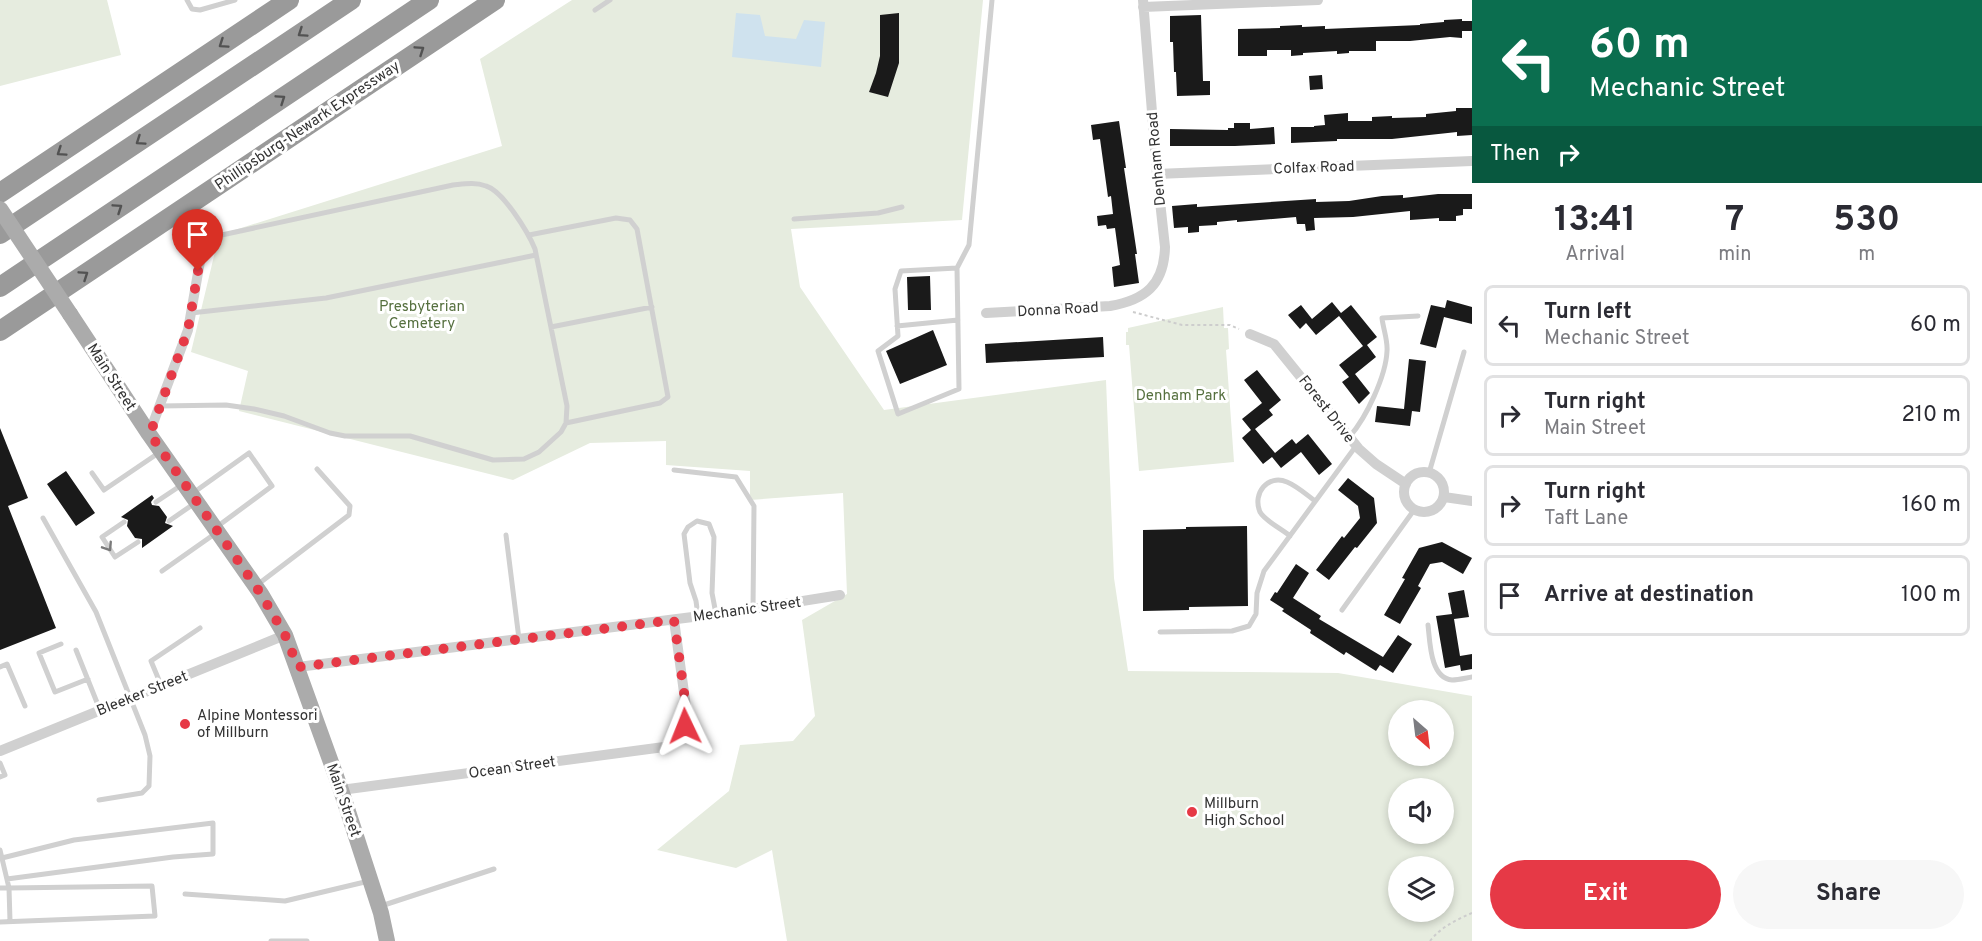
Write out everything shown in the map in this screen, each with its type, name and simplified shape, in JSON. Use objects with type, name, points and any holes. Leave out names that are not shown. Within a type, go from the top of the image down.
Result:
[{"type":"highway","points":[[0,193],[289,0]]},
{"type":"highway","points":[[0,234],[351,0]]},
{"type":"highway","points":[[0,287],[429,0]]},
{"type":"highway","name":"Phillipsburg-Newark Expressway","points":[[0,331],[495,0]]},
{"type":"main road","name":"Main Street","points":[[0,209],[161,451],[256,586],[285,635],[371,881],[387,941]]},
{"type":"street","points":[[1143,3],[1318,0]]},
{"type":"street","name":"Denham Road","points":[[1129,303],[1150,289],[1157,280],[1165,258],[1143,3]]},
{"type":"street","name":"Colfax Road","points":[[1157,174],[1472,160]]},
{"type":"street","points":[[150,434],[188,330],[202,250]]},
{"type":"street","name":"Donna Road","points":[[986,313],[1129,303]]},
{"type":"street","name":"Forest Drive","points":[[1250,334],[1274,345],[1352,442],[1376,464],[1406,483]]},
{"type":"street","points":[[1429,473],[1438,478],[1442,484],[1443,497],[1437,507],[1426,513],[1414,510],[1406,501],[1404,489],[1406,483],[1414,475],[1429,473]]},
{"type":"street","points":[[1443,497],[1458,501],[1472,501]]},
{"type":"street","name":"Mechanic Street","points":[[298,667],[674,620],[840,595]]},
{"type":"street","name":"Ocean Street","points":[[340,790],[664,747],[680,737],[687,714],[674,620]]},
{"type":"street","name":"Bleeker Street","points":[[1,748],[285,635]]},
{"type":"lane","points":[[187,0],[192,9],[200,10],[235,0]]},
{"type":"lane","points":[[595,10],[610,0]]},
{"type":"lane","points":[[957,268],[901,271],[896,289],[898,336],[878,351],[898,414],[959,389],[957,268],[969,245],[992,0]]},
{"type":"lane","points":[[160,406],[226,405],[254,409],[284,416],[330,433],[345,436],[410,436],[493,460],[524,459],[539,452],[561,432],[566,423],[567,406],[536,255],[529,235],[489,186],[477,183],[453,185],[217,236],[202,250]]},
{"type":"lane","points":[[794,219],[878,213],[902,207]]},
{"type":"lane","points":[[529,235],[616,218],[630,220],[637,229],[668,397],[660,403],[566,423]]},
{"type":"lane","points":[[191,313],[326,298],[536,255]]},
{"type":"lane","points":[[551,327],[652,307]]},
{"type":"lane","points":[[1160,632],[1232,631],[1249,626],[1256,614],[1257,593],[1264,570],[1315,501],[1352,442],[1376,394],[1387,350],[1382,318],[1418,316]]},
{"type":"lane","points":[[897,327],[958,320]]},
{"type":"lane","points":[[1429,473],[1464,352]]},
{"type":"lane","points":[[92,473],[104,490],[161,451]]},
{"type":"lane","points":[[162,571],[272,486],[249,453],[191,493],[169,521]]},
{"type":"lane","points":[[256,586],[349,515],[350,506],[317,469]]},
{"type":"lane","points":[[674,470],[736,477],[754,506],[753,609]]},
{"type":"lane","points":[[1290,536],[1261,514],[1258,492],[1274,481],[1287,482],[1315,501]]},
{"type":"lane","points":[[156,502],[191,493]]},
{"type":"lane","points":[[1342,610],[1414,510]]},
{"type":"lane","points":[[43,518],[96,612],[145,735],[150,756],[149,786],[142,793],[99,800]]},
{"type":"lane","points":[[698,616],[690,583],[684,534],[688,527],[698,521],[710,524],[714,537],[712,593],[716,614]]},
{"type":"lane","points":[[124,522],[102,537],[115,557],[138,542]]},
{"type":"lane","points":[[506,535],[519,639]]},
{"type":"lane","points":[[1428,625],[1435,667],[1441,676],[1450,680],[1472,677]]},
{"type":"lane","points":[[161,685],[151,661],[200,628]]},
{"type":"lane","points":[[62,644],[39,653],[55,692],[88,679]]},
{"type":"lane","points":[[76,650],[100,710]]},
{"type":"lane","points":[[0,668],[7,664],[25,706]]},
{"type":"lane","points":[[0,763],[5,775],[0,777]]},
{"type":"lane","points":[[2,858],[74,840],[213,823],[213,854],[173,857],[7,879]]},
{"type":"lane","points":[[0,850],[9,888],[10,921]]},
{"type":"lane","points":[[379,907],[494,869]]},
{"type":"lane","points":[[185,894],[285,901],[371,881]]},
{"type":"lane","points":[[0,888],[152,886],[155,916],[0,921]]},
{"type":"lane","points":[[271,941],[307,941]]},
{"type":"path","points":[[1129,303],[1133,312],[1182,325],[1230,325],[1250,334]]},
{"type":"path","points":[[1430,941],[1437,932],[1472,914]]},
{"type":"green space","points":[[0,0],[107,0],[121,55],[0,86]]},
{"type":"green space","name":"Presbyterian Cemetery","points":[[572,0],[983,0],[962,220],[791,229],[800,287],[884,410],[1106,380],[1114,578],[1128,671],[1338,673],[1472,696],[1472,941],[787,941],[772,850],[736,868],[657,850],[729,791],[740,745],[793,741],[815,716],[802,620],[847,594],[843,493],[750,500],[750,471],[666,465],[666,441],[590,443],[513,480],[239,411],[248,371],[191,352],[219,235],[502,146],[480,59]]},
{"type":"green space","name":"Denham Park","points":[[1223,307],[1224,328],[1228,328],[1229,349],[1226,350],[1234,462],[1139,471],[1129,345],[1126,345],[1128,328]]},
{"type":"water","points":[[736,13],[760,15],[765,36],[796,39],[804,20],[825,22],[821,67],[732,57]]},
{"type":"building","points":[[899,13],[899,63],[888,97],[869,92],[880,56],[880,15]]},
{"type":"building","points":[[1201,15],[1203,81],[1210,81],[1210,95],[1177,96],[1173,42],[1170,42],[1170,16]]},
{"type":"building","points":[[1462,19],[1462,21],[1472,21],[1472,31],[1462,31],[1462,38],[1376,41],[1376,51],[1349,51],[1349,53],[1337,54],[1337,51],[1303,53],[1303,55],[1291,56],[1291,50],[1267,50],[1267,56],[1238,56],[1238,29],[1302,25],[1302,27],[1325,26],[1325,29],[1420,25]]},
{"type":"building","points":[[1322,75],[1323,89],[1310,90],[1309,76]]},
{"type":"building","points":[[1456,108],[1472,108],[1472,135],[1457,136],[1457,132],[1392,139],[1337,139],[1337,141],[1291,143],[1291,127],[1325,125],[1324,115],[1348,113],[1348,121],[1372,121],[1372,117],[1426,117],[1426,114],[1456,111]]},
{"type":"building","points":[[1119,121],[1139,283],[1114,287],[1112,267],[1120,265],[1115,228],[1107,229],[1106,225],[1098,226],[1097,216],[1113,214],[1111,196],[1108,197],[1100,139],[1093,140],[1091,125]]},
{"type":"building","points":[[1234,123],[1250,123],[1250,129],[1274,127],[1275,144],[1170,146],[1170,129],[1228,130],[1228,128],[1234,128]]},
{"type":"building","points":[[1438,194],[1472,194],[1472,209],[1463,209],[1463,215],[1456,216],[1456,221],[1439,221],[1439,218],[1410,220],[1410,211],[1353,217],[1314,218],[1315,230],[1306,231],[1305,224],[1297,224],[1296,217],[1217,222],[1217,225],[1199,226],[1199,232],[1188,233],[1188,227],[1174,228],[1172,206],[1197,204],[1197,207],[1316,199],[1316,202],[1349,201],[1382,196],[1403,195],[1403,198]]},
{"type":"building","points":[[930,276],[931,310],[908,310],[907,277]]},
{"type":"building","points":[[1447,300],[1472,307],[1472,324],[1444,317],[1436,348],[1420,344],[1431,305],[1445,308]]},
{"type":"building","points":[[1332,302],[1341,313],[1351,305],[1377,337],[1367,345],[1376,357],[1355,374],[1370,393],[1359,404],[1342,382],[1349,377],[1339,365],[1363,346],[1339,316],[1316,335],[1306,323],[1300,329],[1288,315],[1301,305],[1312,319]]},
{"type":"building","points":[[933,330],[947,365],[900,384],[886,351]]},
{"type":"building","points":[[1103,337],[1104,357],[986,363],[985,344]]},
{"type":"building","points":[[1409,359],[1426,361],[1420,412],[1412,411],[1410,426],[1375,422],[1377,406],[1404,409]]},
{"type":"building","points":[[1257,370],[1281,400],[1269,410],[1273,415],[1255,429],[1275,453],[1292,439],[1296,444],[1308,434],[1332,464],[1319,475],[1301,452],[1281,468],[1272,457],[1263,464],[1242,438],[1251,430],[1242,419],[1262,403],[1244,380]]},
{"type":"building","points":[[0,428],[28,498],[8,506],[56,628],[0,650]]},
{"type":"building","points":[[66,471],[95,513],[76,526],[47,484]]},
{"type":"building","points":[[1348,478],[1374,498],[1377,523],[1329,580],[1316,570],[1342,536],[1344,538],[1360,518],[1358,506],[1338,490]]},
{"type":"building","points":[[152,495],[154,498],[152,505],[159,506],[167,517],[165,523],[173,526],[142,548],[142,539],[135,538],[127,526],[128,520],[121,517]]},
{"type":"building","points":[[1247,526],[1248,606],[1189,607],[1189,610],[1143,611],[1143,530]]},
{"type":"building","points":[[1442,542],[1472,558],[1463,574],[1442,562],[1430,564],[1418,586],[1421,588],[1400,624],[1384,615],[1405,579],[1402,578],[1419,548]]},
{"type":"building","points":[[1296,564],[1309,573],[1293,598],[1321,616],[1319,619],[1383,657],[1398,635],[1412,644],[1393,673],[1380,665],[1376,671],[1346,652],[1344,655],[1310,633],[1311,630],[1270,600]]},
{"type":"building","points":[[1464,590],[1469,617],[1454,619],[1460,656],[1472,654],[1472,669],[1461,671],[1460,665],[1445,668],[1436,616],[1452,614],[1448,593]]},
{"type":"place","name":"Alpine Montessori of Millburn","points":[[185,724]]},
{"type":"place","name":"Millburn High School","points":[[1192,812]]},
{"type":"route","points":[[198,271],[188,330],[150,434],[275,615],[298,667],[674,620],[687,714],[685,726]]}]
